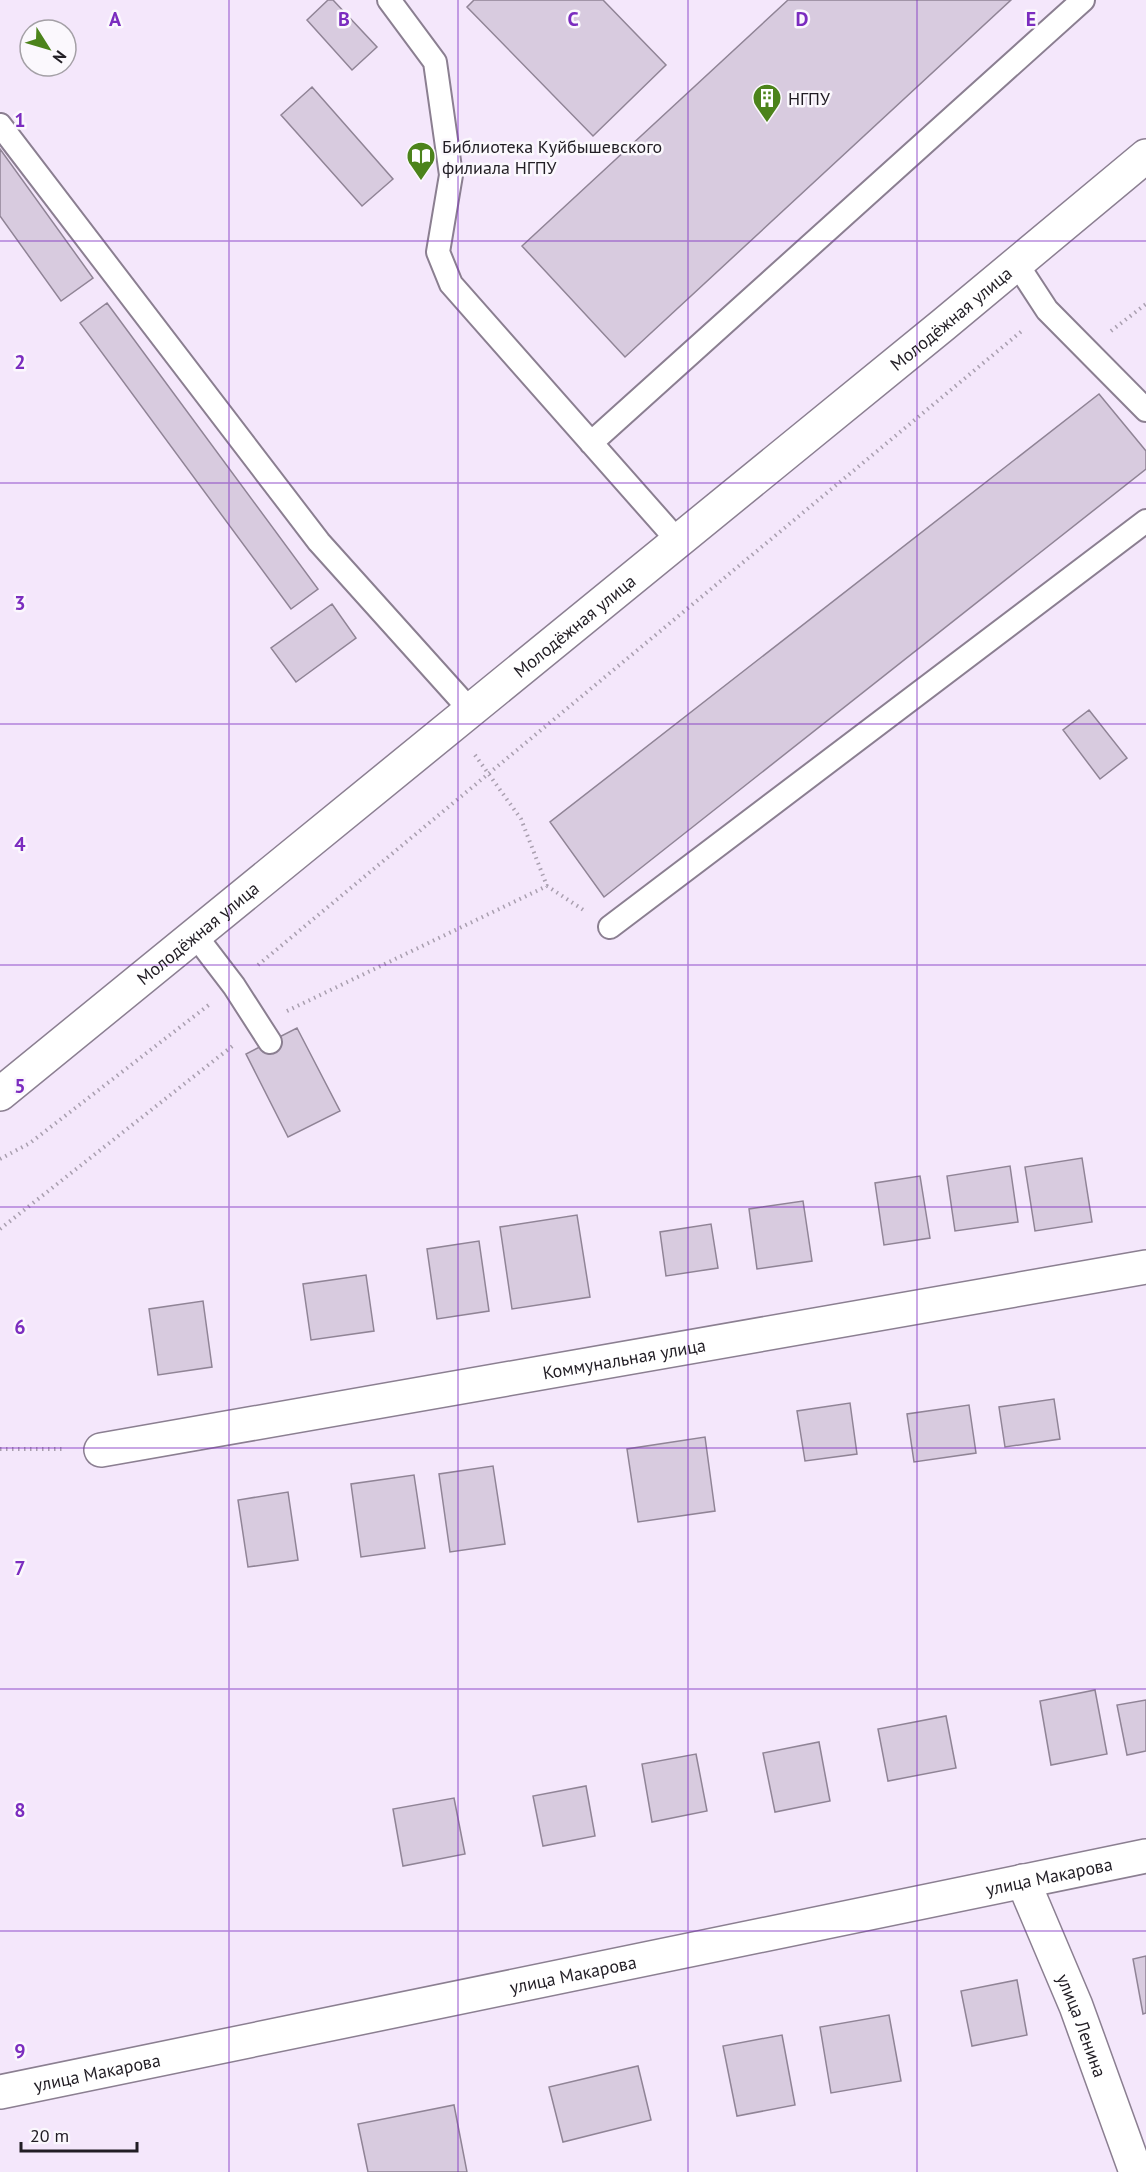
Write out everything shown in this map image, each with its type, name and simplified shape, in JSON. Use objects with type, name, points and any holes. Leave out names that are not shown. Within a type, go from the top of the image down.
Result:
[{"type":"street","name":"Молодёжная улица","points":[[0,1094],[1017,264],[1146,156]]},
{"type":"street","name":"Коммунальная улица","points":[[101,1450],[1146,1267]]},
{"type":"street","name":"улица Макарова","points":[[0,2092],[1146,1856]]},
{"type":"street","name":"улица Ленина","points":[[1023,1881],[1076,2006],[1136,2172]]},
{"type":"lane","points":[[390,0],[435,63],[451,175],[438,252],[451,284],[678,541]]},
{"type":"lane","points":[[591,443],[1083,0]]},
{"type":"lane","points":[[0,125],[319,542],[463,717]]},
{"type":"lane","points":[[1017,264],[1047,310],[1146,410]]},
{"type":"lane","points":[[610,927],[1146,521]]},
{"type":"lane","points":[[195,935],[234,986],[265,1033]]},
{"type":"path","points":[[1086,350],[1146,304]]},
{"type":"path","points":[[0,1159],[30,1143],[234,986],[1047,310]]},
{"type":"path","points":[[463,717],[487,774],[521,819],[547,886],[610,927]]},
{"type":"path","points":[[0,1229],[265,1033],[547,886]]},
{"type":"path","points":[[0,1449],[101,1450]]},
{"type":"building","points":[[328,0],[333,0],[377,47],[352,70],[307,20]]},
{"type":"building","points":[[474,0],[603,0],[666,65],[593,136],[467,7]]},
{"type":"building","name":"НГПУ","points":[[788,0],[1011,0],[625,357],[522,246]]},
{"type":"building","points":[[312,87],[393,179],[362,206],[281,115]]},
{"type":"building","points":[[0,149],[93,278],[61,301],[0,216]]},
{"type":"building","points":[[107,303],[318,589],[291,609],[80,323]]},
{"type":"building","points":[[1099,394],[1146,451],[1146,469],[604,897],[550,822]]},
{"type":"building","points":[[332,604],[356,638],[296,682],[271,648]]},
{"type":"building","points":[[1089,710],[1127,758],[1100,779],[1063,730]]},
{"type":"building","points":[[297,1028],[340,1111],[288,1137],[246,1054]]},
{"type":"building","points":[[1082,1158],[1092,1222],[1035,1231],[1025,1167]]},
{"type":"building","points":[[1010,1166],[1018,1222],[955,1231],[947,1176]]},
{"type":"building","points":[[920,1176],[930,1238],[884,1245],[875,1183]]},
{"type":"building","points":[[803,1201],[812,1261],[757,1269],[749,1209]]},
{"type":"building","points":[[577,1215],[590,1297],[512,1309],[500,1227]]},
{"type":"building","points":[[711,1224],[718,1268],[666,1276],[660,1232]]},
{"type":"building","points":[[479,1241],[489,1311],[437,1319],[427,1249]]},
{"type":"building","points":[[366,1275],[374,1331],[311,1340],[303,1284]]},
{"type":"building","points":[[203,1301],[212,1367],[158,1375],[149,1309]]},
{"type":"building","points":[[1054,1399],[1060,1439],[1005,1447],[999,1407]]},
{"type":"building","points":[[850,1403],[857,1454],[805,1461],[797,1411]]},
{"type":"building","points":[[969,1405],[976,1453],[914,1462],[907,1414]]},
{"type":"building","points":[[705,1437],[715,1511],[638,1522],[627,1449]]},
{"type":"building","points":[[493,1466],[505,1544],[450,1552],[439,1474]]},
{"type":"building","points":[[414,1475],[425,1548],[361,1557],[351,1484]]},
{"type":"building","points":[[288,1492],[298,1560],[248,1567],[238,1500]]},
{"type":"building","points":[[1095,1690],[1107,1754],[1051,1765],[1040,1701]]},
{"type":"building","points":[[1146,1700],[1146,1751],[1127,1755],[1117,1705]]},
{"type":"building","points":[[946,1716],[956,1768],[888,1781],[878,1729]]},
{"type":"building","points":[[819,1742],[830,1801],[775,1812],[763,1753]]},
{"type":"building","points":[[696,1754],[707,1811],[652,1822],[642,1764]]},
{"type":"building","points":[[586,1786],[595,1836],[543,1846],[533,1796]]},
{"type":"building","points":[[454,1798],[465,1854],[403,1866],[393,1809]]},
{"type":"building","points":[[1146,1956],[1146,2013],[1143,2014],[1133,1959]]},
{"type":"building","points":[[1017,1980],[1027,2035],[972,2046],[961,1991]]},
{"type":"building","points":[[889,2015],[901,2081],[831,2093],[820,2027]]},
{"type":"building","points":[[782,2035],[795,2105],[737,2116],[723,2046]]},
{"type":"building","points":[[638,2066],[651,2120],[563,2142],[549,2087]]},
{"type":"building","points":[[454,2105],[467,2172],[368,2172],[358,2124]]},
{"type":"place","name":"НГПУ","points":[[767,124]]},
{"type":"place","name":"Библиотека Куйбышевского филиала НГПУ","points":[[421,182]]}]
